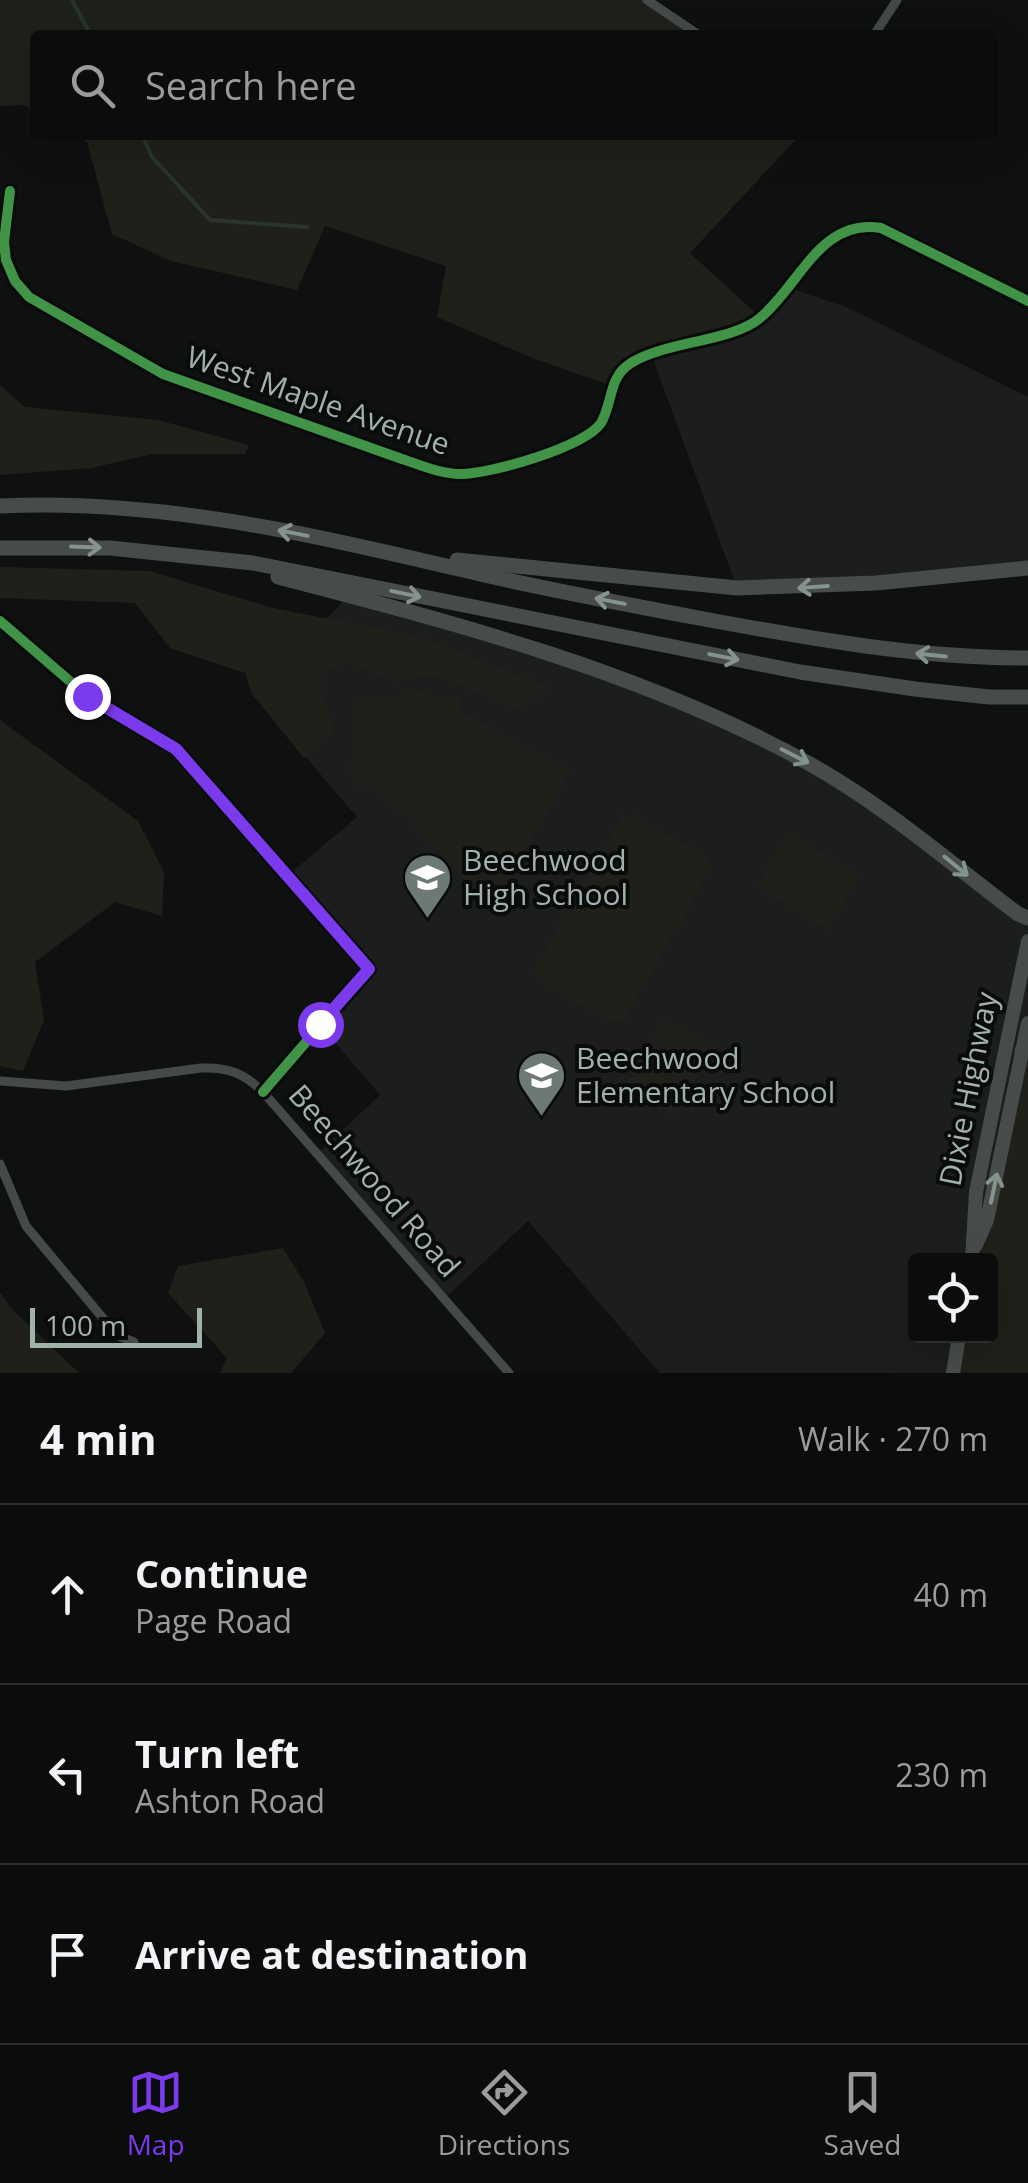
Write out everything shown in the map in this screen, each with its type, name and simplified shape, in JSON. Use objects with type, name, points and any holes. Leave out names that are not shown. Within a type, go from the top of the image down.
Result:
[{"type":"highway","points":[[0,506],[106,506],[204,516],[814,640],[959,658],[1028,658]]},
{"type":"highway","points":[[0,548],[66,546],[172,552],[252,563],[800,672],[915,690],[1028,697]]},
{"type":"highway","points":[[172,552],[349,596],[552,654],[707,711],[810,764],[860,796],[1028,918]]},
{"type":"highway","points":[[394,553],[737,588],[876,583],[1028,568]]},
{"type":"main road","name":"Dixie Highway","points":[[972,1253],[976,1192],[1028,941]]},
{"type":"main road","name":"Dixie Highway","points":[[973,1253],[987,1220],[1028,1023]]},
{"type":"main road","points":[[953,1373],[958,1343]]},
{"type":"street","points":[[647,0],[692,30]]},
{"type":"street","points":[[877,30],[897,0]]},
{"type":"street","name":"West Maple Avenue","points":[[10,191],[4,242],[6,260],[16,281],[48,310],[163,374],[452,473],[488,470],[583,440],[600,425],[612,386],[626,365],[753,323],[828,241],[847,229],[866,225],[881,228],[1028,301]]},
{"type":"street","points":[[0,622],[87,696],[176,749],[369,969],[262,1092]]},
{"type":"street","name":"Beechwood Road","points":[[0,1081],[66,1086],[222,1068],[250,1079],[509,1373]]},
{"type":"street","points":[[0,1164],[26,1226],[112,1329],[134,1342]]},
{"type":"shaded area","points":[[0,0],[647,0],[692,30],[30,30],[30,108],[0,106]]},
{"type":"shaded area","points":[[84,140],[795,140],[690,253],[761,318],[635,360],[612,386],[530,357],[437,317],[446,266],[325,226],[297,290],[171,261],[112,234]]},
{"type":"shaded area","points":[[787,287],[846,307],[1028,397],[1028,568],[737,588],[651,354],[753,323]]},
{"type":"shaded area","points":[[0,385],[25,407],[158,420],[249,445],[245,454],[152,454],[92,468],[0,475]]},
{"type":"shaded area","points":[[0,567],[149,571],[273,608],[417,636],[551,688],[519,710],[433,674],[394,681],[348,662],[317,676],[335,731],[304,758],[252,694],[245,673],[170,648],[135,603],[0,598]]},
{"type":"shaded area","points":[[349,596],[552,654],[810,764],[1028,918],[1028,1023],[974,1253],[908,1253],[908,1343],[958,1343],[953,1373],[660,1373],[528,1221],[444,1299],[317,1154],[380,1095],[319,1024],[368,969],[287,876],[357,817],[252,694]]},
{"type":"shaded area","points":[[412,688],[432,696],[459,697],[459,711],[569,769],[553,799],[556,802],[541,821],[493,911],[409,818],[367,785],[352,785],[352,773],[347,769],[352,763],[353,696],[406,696]]},
{"type":"shaded area","points":[[0,720],[138,821],[164,872],[162,916],[115,902],[35,962],[44,1020],[23,1071],[0,1066]]},
{"type":"shaded area","points":[[623,815],[630,819],[633,815],[708,858],[706,862],[712,866],[622,1023],[615,1019],[612,1023],[538,980],[540,976],[533,972]]},
{"type":"shaded area","points":[[789,833],[860,875],[827,929],[757,887]]},
{"type":"shaded area","points":[[663,1018],[715,1046],[676,1116],[625,1087]]},
{"type":"shaded area","points":[[1028,1039],[1028,1373],[953,1373],[958,1343],[998,1343],[998,1253],[974,1253]]},
{"type":"shaded area","points":[[283,1248],[304,1282],[325,1333],[291,1373],[220,1373],[227,1358],[168,1293],[178,1266]]},
{"type":"shaded area","points":[[0,1293],[12,1309],[79,1373],[0,1373]]},
{"type":"waterway","points":[[72,0],[88,30]]},
{"type":"waterway","points":[[144,140],[152,157],[210,220],[307,227]]},
{"type":"cycle path","points":[[10,191],[4,242],[6,260],[15,281],[29,297],[163,374],[453,474],[514,464],[557,450],[592,432],[605,415],[618,375],[631,363],[661,350],[748,326],[774,304],[826,243],[842,233],[881,228],[1028,301]]},
{"type":"cycle path","points":[[0,621],[87,696],[176,749],[369,969],[263,1092]]},
{"type":"place","name":"Beechwood High School","points":[[428,920]]},
{"type":"place","name":"Beechwood Elementary School","points":[[541,1118]]},
{"type":"route","points":[[87,696],[176,749],[369,969],[320,1024]]}]
